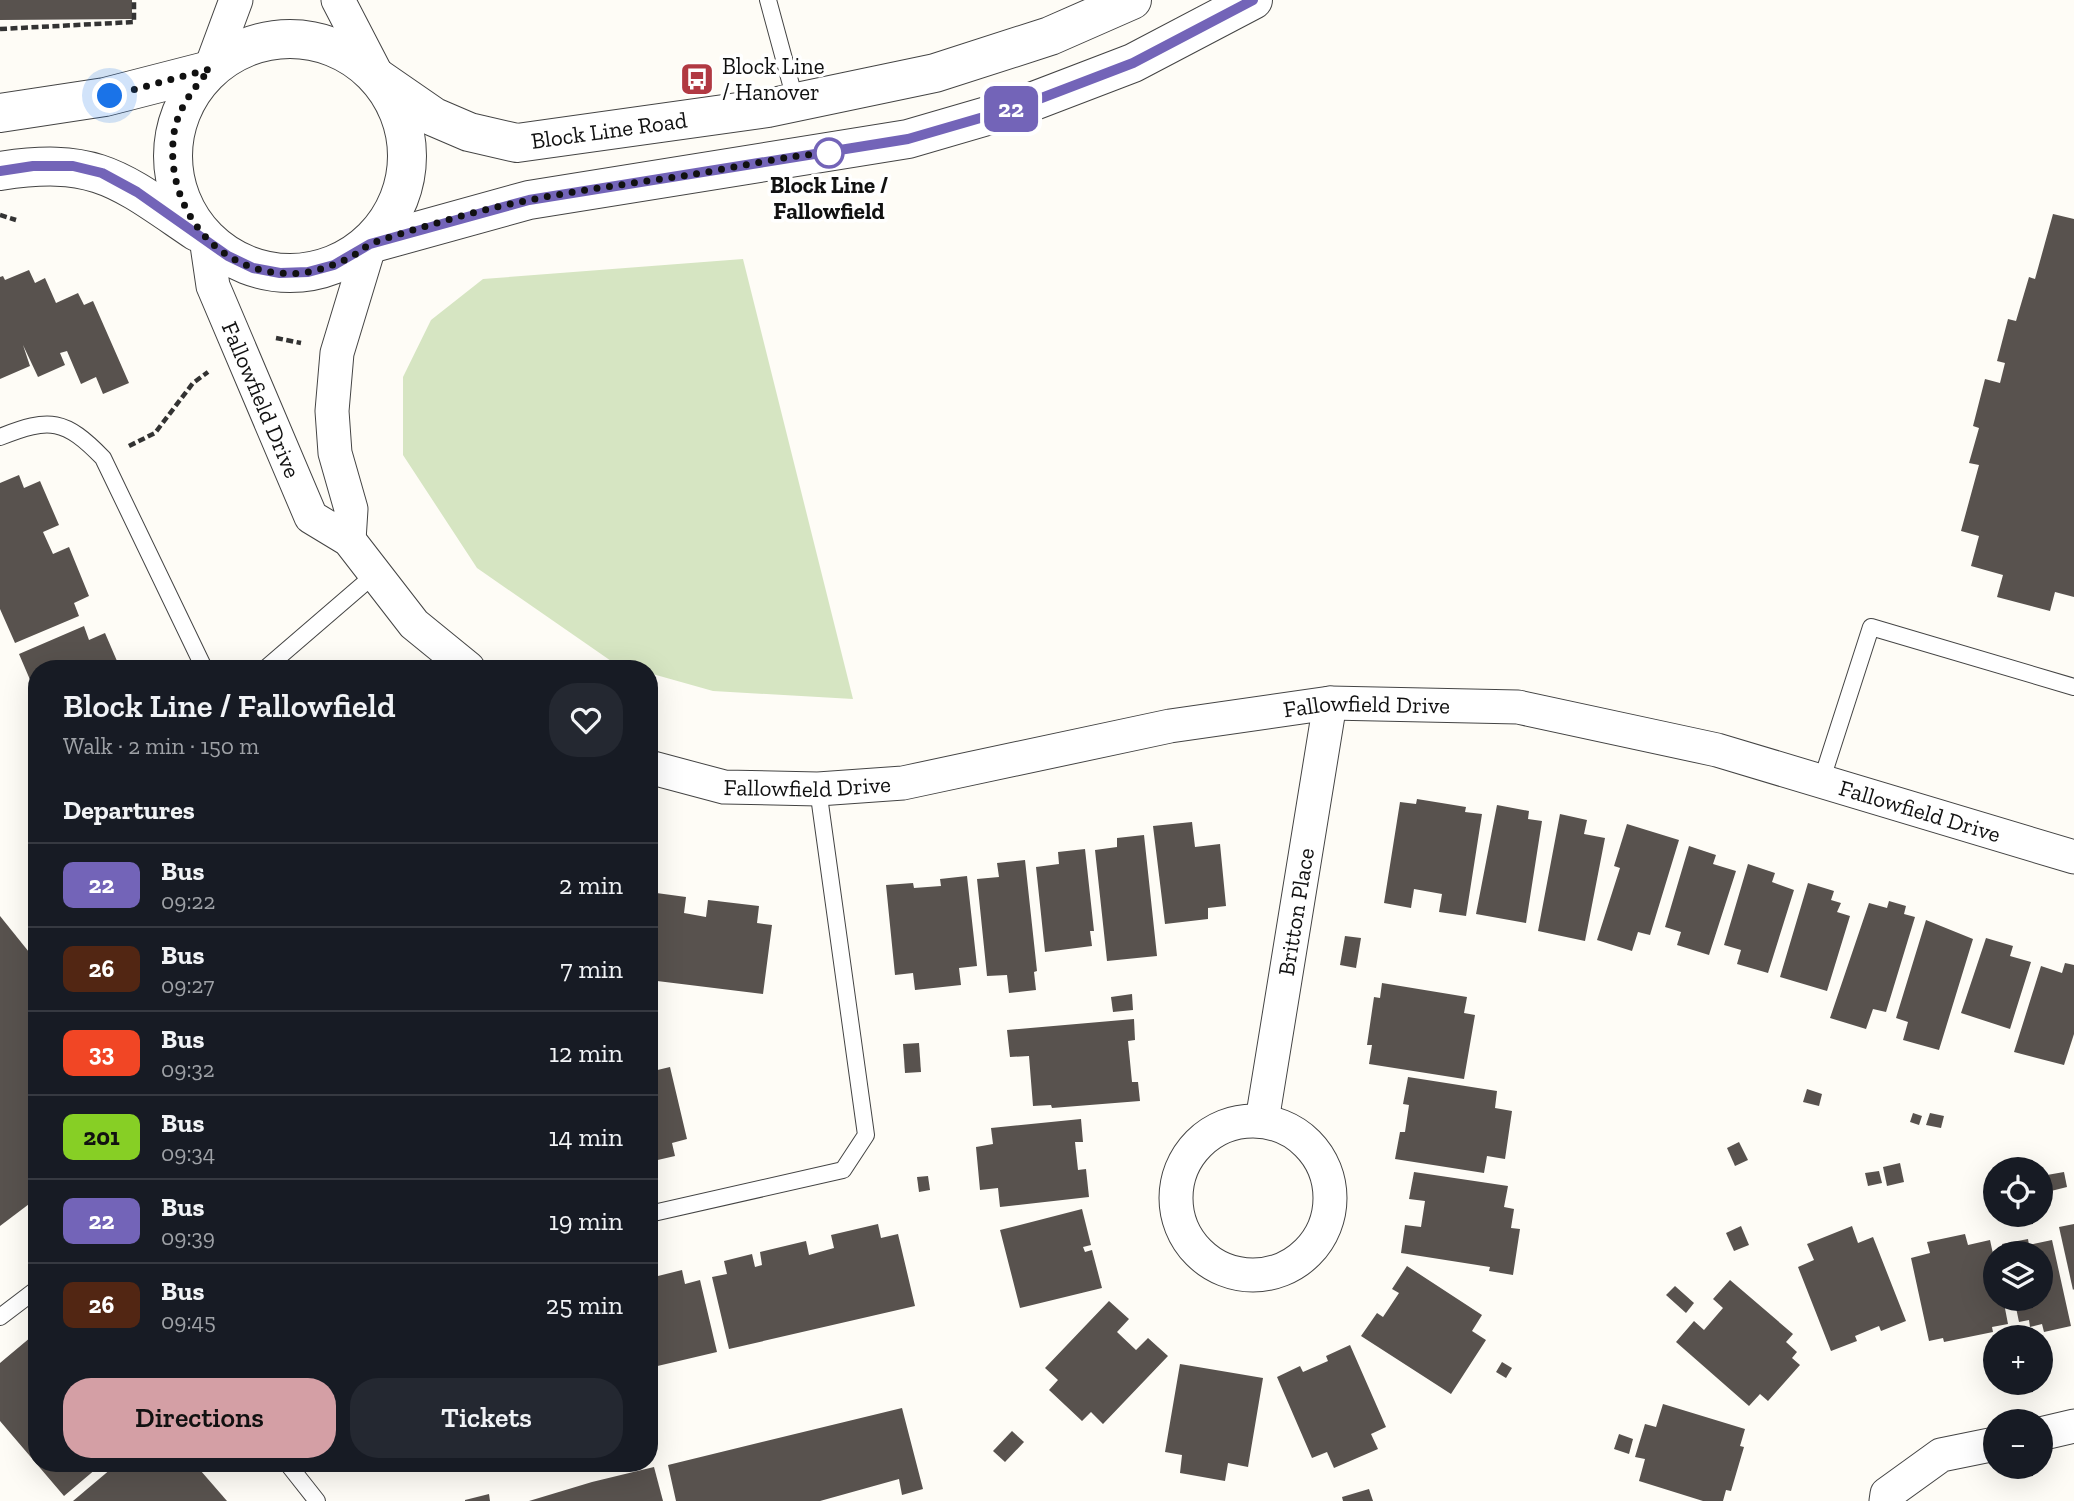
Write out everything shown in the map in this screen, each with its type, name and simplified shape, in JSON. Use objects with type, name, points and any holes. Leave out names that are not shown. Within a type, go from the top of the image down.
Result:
[{"type":"street","points":[[206,238],[188,215],[177,189],[173,161],[174,132],[182,108],[210,69],[236,0]]},
{"type":"street","points":[[338,0],[379,79],[401,114],[408,156],[405,183],[394,214],[370,244]]},
{"type":"street","name":"Block Line Road","points":[[379,79],[434,117],[469,132],[517,143],[796,103],[935,73],[1050,36],[1132,0]]},
{"type":"street","points":[[0,171],[33,166],[73,166],[102,173],[206,238],[228,256],[253,268],[280,273],[308,272],[334,265],[370,244],[529,200],[908,139],[1018,107],[1133,63],[1253,0]]},
{"type":"street","points":[[0,113],[105,97],[210,69],[252,45],[275,39],[299,39],[328,45],[346,53],[379,79]]},
{"type":"street","name":"Fallowfield Drive","points":[[206,238],[213,286],[240,356],[311,517],[349,540],[414,624],[458,660]]},
{"type":"street","name":"Fallowfield Drive","points":[[349,540],[351,509],[335,453],[332,411],[337,353],[370,244]]},
{"type":"street","name":"Fallowfield Drive","points":[[658,769],[724,787],[818,789],[904,783],[1170,726],[1330,703],[1518,708],[1717,750],[2074,857]]},
{"type":"street","name":"Britton Place","points":[[1262,1121],[1330,703]]},
{"type":"street","points":[[1262,1121],[1294,1132],[1314,1150],[1328,1179],[1330,1206],[1321,1235],[1304,1256],[1278,1271],[1236,1273],[1211,1263],[1184,1233],[1176,1207],[1180,1172],[1193,1148],[1211,1133],[1235,1122],[1262,1121]]},
{"type":"street","points":[[2053,1431],[2074,1426]]},
{"type":"street","points":[[1886,1501],[1887,1494],[1941,1455],[1983,1446]]},
{"type":"lane","points":[[768,0],[796,103]]},
{"type":"lane","points":[[0,437],[32,424],[59,425],[84,439],[103,458],[200,660]]},
{"type":"lane","points":[[275,660],[374,575]]},
{"type":"lane","points":[[1821,782],[1871,627],[2074,687]]},
{"type":"lane","points":[[658,1212],[844,1170],[866,1135],[818,789]]},
{"type":"lane","points":[[0,1317],[28,1296]]},
{"type":"lane","points":[[294,1472],[317,1501]]},
{"type":"path","points":[[0,29],[135,22],[134,0]]},
{"type":"path","points":[[0,215],[16,220]]},
{"type":"path","points":[[267,343],[278,337],[303,343]]},
{"type":"path","points":[[103,458],[155,433],[193,383],[209,372]]},
{"type":"green space","points":[[743,259],[853,699],[713,691],[658,676],[658,660],[610,660],[477,568],[403,455],[403,377],[431,320],[483,279]]},
{"type":"building","points":[[0,0],[132,0],[132,19],[0,20]]},
{"type":"building","points":[[2053,214],[2074,219],[2074,597],[2055,592],[2050,611],[1997,597],[2003,575],[1971,566],[1979,536],[1961,531],[1979,465],[1969,463],[1979,428],[1973,426],[1985,379],[2000,383],[2005,363],[1997,361],[2008,319],[2016,321],[2029,277],[2035,279]]},
{"type":"building","points":[[29,270],[35,283],[45,278],[56,303],[78,293],[84,305],[93,301],[129,383],[103,394],[96,377],[81,384],[67,351],[60,353],[65,365],[38,377],[23,345],[30,366],[0,379],[0,277],[3,276],[5,280]]},
{"type":"building","points":[[19,475],[24,488],[40,481],[59,525],[43,532],[53,554],[69,547],[89,596],[74,603],[79,616],[15,643],[0,609],[0,483]]},
{"type":"building","points":[[84,626],[89,640],[105,633],[117,660],[28,660],[28,675],[19,654]]},
{"type":"building","points":[[1417,799],[1466,807],[1465,812],[1482,814],[1466,916],[1439,912],[1442,894],[1414,889],[1411,908],[1384,903],[1400,802],[1416,804]]},
{"type":"building","points":[[1497,805],[1529,811],[1528,819],[1542,821],[1526,923],[1476,914]]},
{"type":"building","points":[[1560,814],[1587,820],[1584,834],[1605,838],[1585,941],[1538,931]]},
{"type":"building","points":[[1192,822],[1195,847],[1220,844],[1226,906],[1208,908],[1208,919],[1165,924],[1153,826]]},
{"type":"building","points":[[1627,824],[1679,840],[1650,935],[1638,932],[1632,951],[1597,940],[1620,868],[1614,866]]},
{"type":"building","points":[[1144,835],[1157,956],[1107,961],[1095,850],[1117,847],[1117,838]]},
{"type":"building","points":[[1689,846],[1716,855],[1713,864],[1736,871],[1709,955],[1677,945],[1681,932],[1665,927]]},
{"type":"building","points":[[1085,849],[1094,931],[1090,931],[1092,946],[1045,952],[1036,867],[1059,864],[1058,852]]},
{"type":"building","points":[[1025,860],[1037,971],[1034,972],[1036,990],[1009,993],[1007,975],[987,976],[977,879],[999,877],[997,863]]},
{"type":"building","points":[[1748,864],[1775,873],[1772,882],[1794,890],[1768,973],[1737,964],[1741,950],[1724,945]]},
{"type":"building","points":[[967,876],[977,966],[959,968],[961,985],[915,990],[913,973],[895,975],[886,885],[913,883],[914,888],[941,886],[940,879]]},
{"type":"building","points":[[1808,883],[1834,891],[1831,900],[1841,903],[1837,912],[1850,916],[1827,991],[1780,977]]},
{"type":"building","points":[[658,893],[686,897],[684,913],[706,917],[708,900],[759,906],[757,923],[772,925],[763,994],[658,981]]},
{"type":"building","points":[[1889,901],[1906,906],[1904,914],[1915,917],[1886,1012],[1873,1009],[1866,1029],[1830,1018],[1869,903],[1887,908]]},
{"type":"building","points":[[0,916],[28,951],[28,1205],[0,1226]]},
{"type":"building","points":[[1926,920],[1973,939],[1939,1050],[1903,1040],[1908,1022],[1896,1018]]},
{"type":"building","points":[[1345,936],[1361,938],[1356,968],[1340,965]]},
{"type":"building","points":[[1986,938],[2013,946],[2010,956],[2031,962],[2010,1029],[1961,1013]]},
{"type":"building","points":[[2065,963],[2074,965],[2074,1034],[2064,1065],[2014,1052],[2041,966],[2062,973]]},
{"type":"building","points":[[1382,983],[1467,997],[1464,1013],[1475,1015],[1464,1079],[1369,1064],[1372,1045],[1367,1045],[1374,997],[1380,998]]},
{"type":"building","points":[[1132,994],[1133,1010],[1113,1012],[1111,997]]},
{"type":"building","points":[[1134,1019],[1135,1040],[1128,1041],[1132,1082],[1138,1082],[1140,1101],[1052,1108],[1051,1105],[1033,1106],[1029,1056],[1010,1057],[1007,1030]]},
{"type":"building","points":[[919,1043],[921,1072],[905,1073],[903,1044]]},
{"type":"building","points":[[670,1067],[687,1139],[672,1143],[675,1156],[658,1160],[658,1070]]},
{"type":"building","points":[[1408,1077],[1497,1091],[1495,1108],[1512,1111],[1505,1159],[1487,1156],[1484,1173],[1395,1159],[1400,1132],[1405,1132],[1409,1105],[1403,1104]]},
{"type":"building","points":[[1807,1089],[1822,1094],[1819,1106],[1803,1102]]},
{"type":"building","points":[[1913,1113],[1922,1116],[1919,1125],[1910,1122]]},
{"type":"building","points":[[1930,1113],[1944,1116],[1941,1128],[1926,1125]]},
{"type":"building","points":[[1081,1119],[1083,1142],[1075,1142],[1078,1170],[1086,1169],[1089,1197],[1000,1207],[998,1188],[980,1190],[976,1147],[993,1144],[991,1128]]},
{"type":"building","points":[[1739,1142],[1748,1160],[1735,1166],[1727,1148]]},
{"type":"building","points":[[1900,1163],[1904,1182],[1887,1186],[1883,1167]]},
{"type":"building","points":[[1879,1171],[1882,1183],[1868,1186],[1865,1173]]},
{"type":"building","points":[[1414,1172],[1508,1186],[1504,1207],[1514,1209],[1511,1228],[1520,1229],[1513,1275],[1489,1271],[1490,1267],[1401,1253],[1405,1225],[1421,1227],[1425,1201],[1409,1199]]},
{"type":"building","points":[[2064,1172],[2067,1187],[2053,1190],[2053,1174]]},
{"type":"building","points":[[928,1176],[930,1190],[919,1192],[917,1177]]},
{"type":"building","points":[[1082,1209],[1091,1245],[1083,1247],[1085,1252],[1092,1250],[1102,1288],[1020,1308],[1000,1230]]},
{"type":"building","points":[[878,1224],[881,1238],[898,1234],[915,1306],[729,1349],[712,1277],[727,1274],[724,1261],[752,1254],[755,1267],[762,1265],[760,1252],[806,1241],[809,1255],[834,1248],[831,1235]]},
{"type":"building","points":[[2074,1224],[2074,1289],[2073,1290],[2059,1227]]},
{"type":"building","points":[[1741,1226],[1749,1245],[1734,1251],[1726,1233]]},
{"type":"building","points":[[1852,1226],[1858,1243],[1873,1237],[1906,1321],[1881,1331],[1879,1326],[1855,1336],[1857,1341],[1831,1351],[1798,1267],[1814,1260],[1807,1244]]},
{"type":"building","points":[[1965,1234],[1968,1245],[1983,1242],[1983,1311],[2006,1311],[2008,1324],[1983,1325],[1983,1334],[1944,1342],[1943,1338],[1929,1341],[1911,1258],[1930,1253],[1927,1242]]},
{"type":"building","points":[[2053,1245],[2071,1326],[2053,1330],[2053,1325],[2030,1325],[2029,1320],[2019,1322],[2017,1311],[2053,1311]]},
{"type":"building","points":[[1407,1266],[1482,1315],[1472,1331],[1486,1340],[1451,1394],[1361,1336],[1377,1313],[1383,1317],[1399,1293],[1392,1289]]},
{"type":"building","points":[[682,1270],[685,1284],[700,1280],[717,1352],[658,1366],[658,1276]]},
{"type":"building","points":[[1730,1280],[1793,1334],[1786,1342],[1797,1352],[1792,1358],[1800,1365],[1768,1401],[1760,1394],[1749,1406],[1676,1342],[1694,1321],[1704,1330],[1723,1308],[1713,1299]]},
{"type":"building","points":[[1675,1286],[1694,1303],[1686,1313],[1666,1295]]},
{"type":"building","points":[[1109,1301],[1129,1319],[1117,1332],[1136,1350],[1148,1338],[1168,1356],[1103,1424],[1091,1412],[1082,1421],[1049,1390],[1058,1380],[1045,1368]]},
{"type":"building","points":[[28,1340],[28,1454],[0,1421],[0,1363]]},
{"type":"building","points":[[1350,1345],[1386,1427],[1371,1434],[1378,1449],[1334,1468],[1327,1452],[1312,1458],[1277,1377],[1300,1366],[1303,1372],[1328,1361],[1326,1356]]},
{"type":"building","points":[[1502,1362],[1512,1368],[1506,1378],[1496,1372]]},
{"type":"building","points":[[1180,1364],[1263,1378],[1248,1467],[1228,1463],[1225,1481],[1180,1473],[1182,1455],[1165,1452]]},
{"type":"building","points":[[1663,1404],[1745,1429],[1740,1446],[1744,1447],[1731,1491],[1726,1490],[1723,1501],[1703,1501],[1639,1481],[1645,1459],[1635,1457],[1645,1424],[1656,1427]]},
{"type":"building","points":[[902,1408],[923,1489],[902,1495],[899,1479],[820,1501],[676,1501],[668,1465]]},
{"type":"building","points":[[1012,1431],[1024,1442],[1005,1462],[993,1451]]},
{"type":"building","points":[[1619,1434],[1633,1439],[1629,1454],[1614,1449]]},
{"type":"building","points":[[44,1472],[92,1472],[64,1496]]},
{"type":"building","points":[[107,1472],[202,1472],[227,1501],[73,1501]]},
{"type":"building","points":[[633,1472],[655,1472],[663,1501],[529,1501]]},
{"type":"building","points":[[1369,1489],[1373,1501],[1343,1501],[1342,1497]]},
{"type":"building","points":[[489,1494],[490,1501],[465,1501],[465,1500]]},
{"type":"bus line","name":"22","points":[[0,171],[33,166],[73,166],[102,173],[137,192],[228,256],[253,268],[280,273],[308,272],[334,265],[370,244],[529,200],[908,139],[1018,107],[1133,63],[1253,0]]},
{"type":"place","name":"Block Line / Hanover","points":[[697,79]]},
{"type":"place","name":"Block Line / Fallowfield","points":[[829,153]]},
{"type":"route","points":[[110,96],[210,69],[182,108],[174,132],[173,161],[177,189],[188,215],[206,238],[228,256],[253,268],[280,273],[308,272],[334,265],[370,244],[529,200],[829,153]]}]
